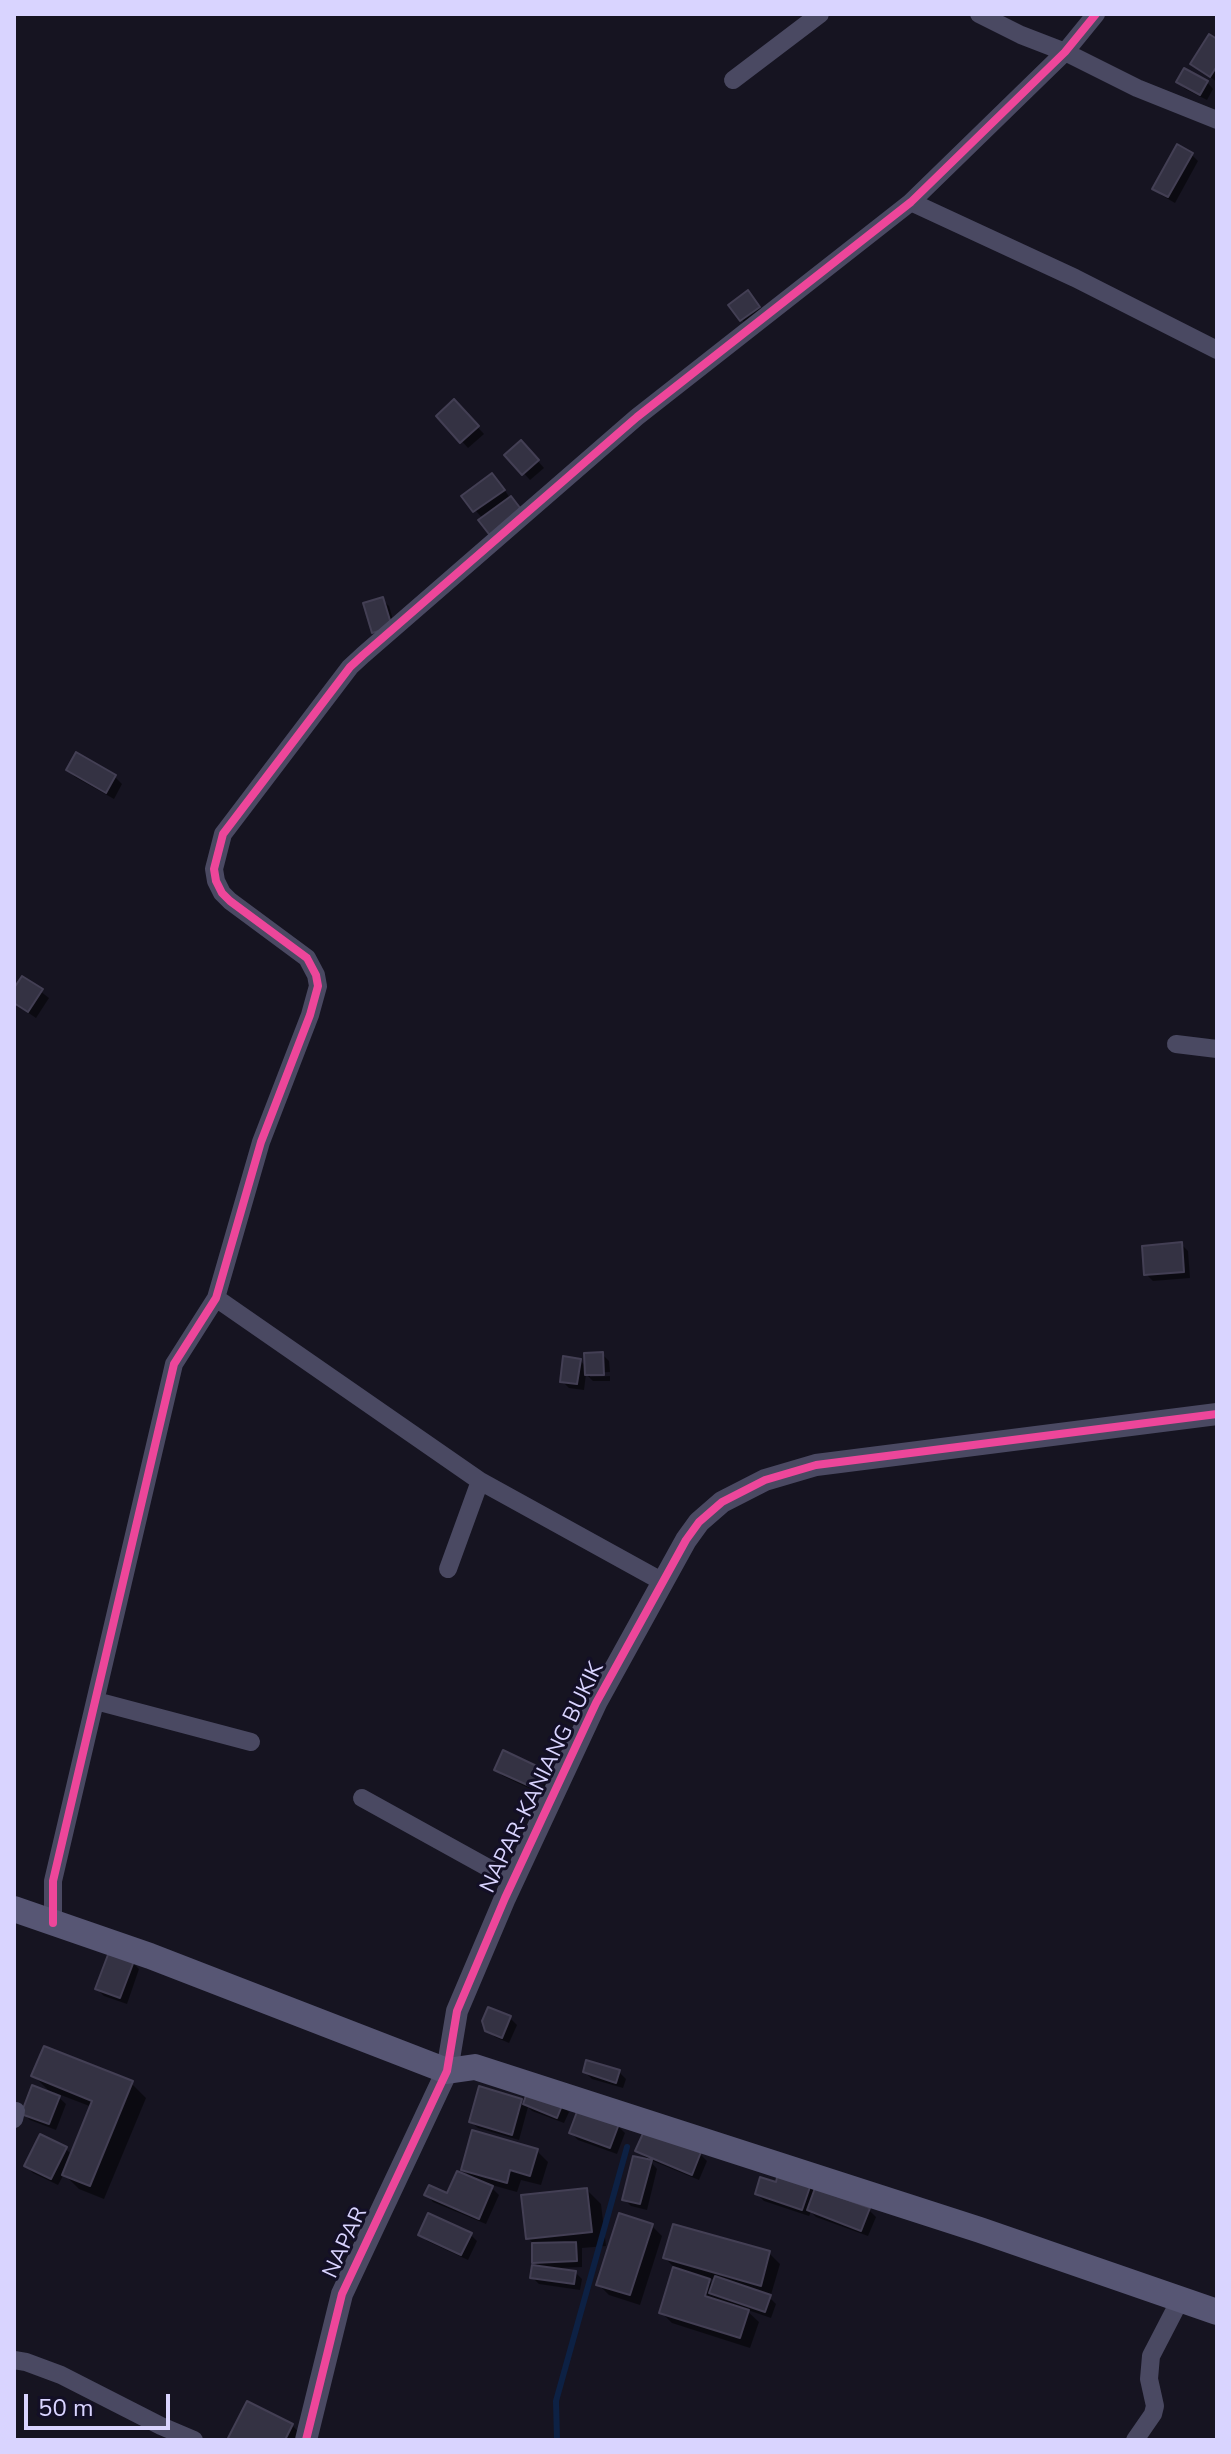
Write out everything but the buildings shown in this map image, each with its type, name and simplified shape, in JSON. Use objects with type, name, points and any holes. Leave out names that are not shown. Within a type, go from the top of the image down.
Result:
[{"type":"main road","points":[[14,1909],[165,1961],[447,2071],[475,2067],[980,2230],[1217,2312]]},
{"type":"street","points":[[733,80],[820,14]]},
{"type":"street","points":[[979,14],[1137,88],[1217,120]]},
{"type":"street","points":[[53,1923],[53,1881],[174,1364],[216,1298],[261,1142],[310,1015],[318,986],[307,958],[222,893],[214,869],[223,834],[350,667],[637,417],[911,202],[1065,52],[1096,14]]},
{"type":"street","points":[[911,202],[1075,278],[1217,350]]},
{"type":"street","points":[[1176,1044],[1217,1049]]},
{"type":"street","points":[[216,1298],[480,1481],[663,1582]]},
{"type":"street","name":"NAPAR-KANIANG BUKIK","points":[[447,2071],[457,2011],[512,1881],[596,1703],[699,1522],[722,1502],[765,1480],[816,1465],[1217,1414]]},
{"type":"street","points":[[448,1569],[480,1481]]},
{"type":"street","points":[[96,1701],[251,1742]]},
{"type":"street","points":[[362,1798],[512,1881]]},
{"type":"street","name":"NAPAR","points":[[306,2440],[342,2294],[447,2071]]},
{"type":"street","points":[[1135,2440],[1155,2406],[1149,2379],[1151,2356],[1180,2300]]},
{"type":"street","points":[[14,2360],[61,2375],[194,2440]]},
{"type":"waterway","points":[[557,2440],[556,2401],[627,2147]]},
{"type":"cycle path","points":[[53,1923],[53,1881],[174,1364],[216,1298],[261,1142],[310,1015],[318,986],[307,958],[222,893],[214,869],[223,834],[350,667],[637,417],[911,202],[1065,52],[1096,14]]},
{"type":"cycle path","points":[[306,2440],[342,2294],[447,2071],[457,2011],[505,1898],[596,1703],[699,1522],[722,1502],[765,1480],[816,1465],[1217,1414]]}]
